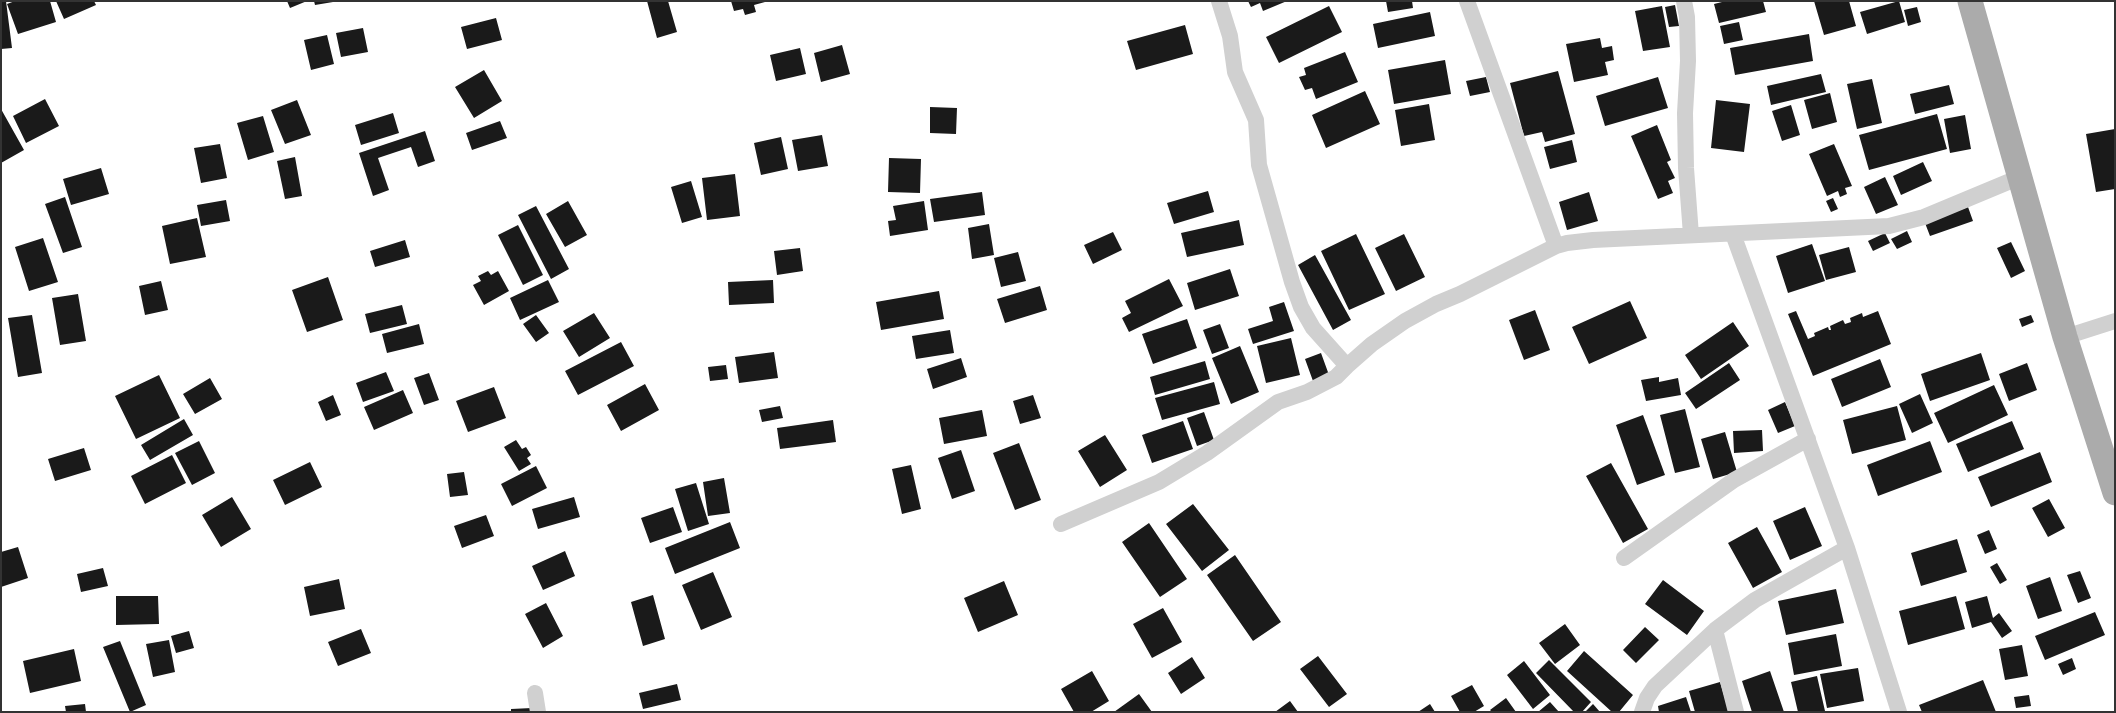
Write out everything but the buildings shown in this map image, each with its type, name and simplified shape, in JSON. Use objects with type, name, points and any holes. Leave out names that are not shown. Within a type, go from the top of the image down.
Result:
[{"type":"main road","points":[[1970,1],[2065,337],[2115,493]]},
{"type":"street","points":[[1219,1],[1230,36],[1234,72],[1256,120],[1258,165],[1292,282],[1301,307],[1313,328],[1347,366]]},
{"type":"street","points":[[1468,1],[1556,246]]},
{"type":"street","points":[[1684,1],[1687,17],[1688,61],[1685,114],[1686,168],[1691,235]]},
{"type":"street","points":[[1061,524],[1159,482],[1207,453],[1278,402],[1307,392],[1336,378],[1372,344],[1405,321],[1556,246],[1592,240],[1889,226],[1924,217],[2020,176]]},
{"type":"street","points":[[1733,234],[1847,548],[1899,712]]},
{"type":"street","points":[[2065,337],[2115,321]]},
{"type":"street","points":[[1624,558],[1734,480],[1808,440]]},
{"type":"street","points":[[1642,712],[1647,698],[1655,686],[1715,630],[1755,600],[1847,548]]},
{"type":"street","points":[[1715,630],[1736,712]]},
{"type":"street","points":[[535,693],[538,712]]}]
